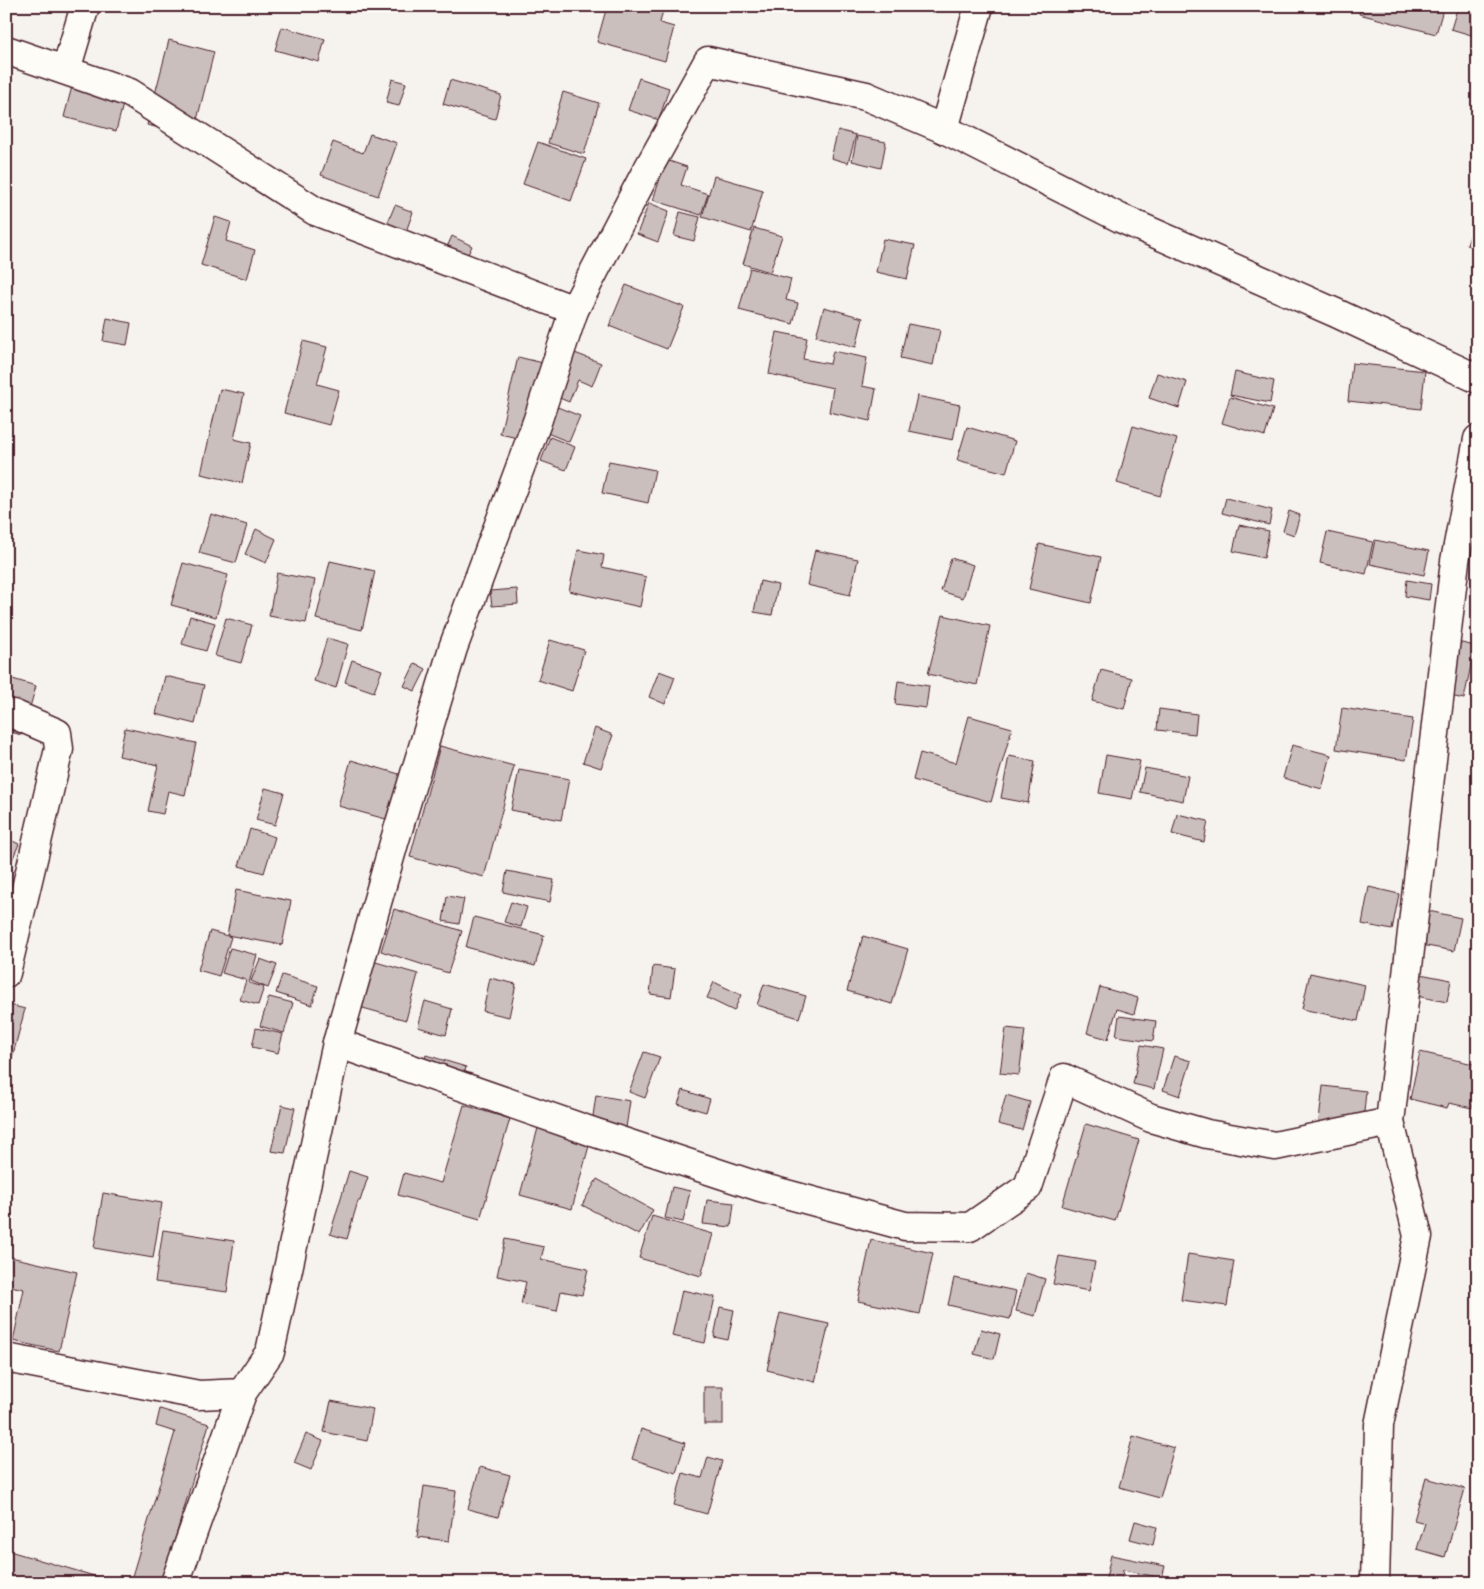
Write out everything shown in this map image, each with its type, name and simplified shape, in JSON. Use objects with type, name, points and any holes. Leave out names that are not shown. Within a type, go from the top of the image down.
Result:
[{"type":"street","points":[[66,70],[85,6]]},
{"type":"street","points":[[944,129],[979,6]]},
{"type":"street","points":[[6,50],[130,92],[315,211],[574,310]]},
{"type":"street","points":[[175,1583],[242,1393],[270,1352],[337,1043],[453,648],[537,422],[574,310],[645,174],[708,61],[866,96],[944,129],[1120,218],[1336,313],[1478,380]]},
{"type":"street","points":[[1375,1583],[1379,1424],[1418,1236],[1390,1122],[1455,561],[1478,438]]},
{"type":"street","points":[[6,973],[59,749],[56,733],[13,714]]},
{"type":"street","points":[[337,1043],[596,1133],[760,1187],[905,1226],[970,1227],[1028,1187],[1064,1078],[1151,1118],[1207,1134],[1275,1146],[1390,1122]]},
{"type":"street","points":[[6,1358],[199,1395],[242,1393]]},
{"type":"building","points":[[607,6],[664,6],[660,23],[674,27],[665,61],[597,42]]},
{"type":"building","points":[[1361,6],[1444,6],[1436,34],[1359,14]]},
{"type":"building","points":[[1458,6],[1478,6],[1478,37],[1451,29]]},
{"type":"building","points":[[282,27],[325,39],[319,62],[275,50]]},
{"type":"building","points":[[169,40],[214,52],[193,136],[147,125]]},
{"type":"building","points":[[75,75],[127,89],[116,131],[64,117]]},
{"type":"building","points":[[639,78],[669,88],[659,120],[628,110]]},
{"type":"building","points":[[392,79],[406,83],[399,106],[386,103]]},
{"type":"building","points":[[450,80],[501,95],[495,119],[443,104]]},
{"type":"building","points":[[563,92],[599,103],[584,154],[548,143]]},
{"type":"building","points":[[838,130],[856,135],[848,163],[831,158]]},
{"type":"building","points":[[370,134],[397,143],[378,196],[321,175],[333,142],[363,153]]},
{"type":"building","points":[[857,136],[886,142],[881,168],[852,161]]},
{"type":"building","points":[[538,142],[586,159],[571,201],[523,184]]},
{"type":"building","points":[[666,160],[687,167],[681,185],[708,194],[701,215],[653,200]]},
{"type":"building","points":[[714,176],[763,190],[751,232],[702,217]]},
{"type":"building","points":[[649,203],[669,211],[658,242],[637,234]]},
{"type":"building","points":[[395,205],[413,212],[404,237],[385,229]]},
{"type":"building","points":[[680,212],[700,217],[694,241],[674,236]]},
{"type":"building","points":[[1478,212],[1478,249],[1467,245]]},
{"type":"building","points":[[215,217],[231,222],[226,241],[255,250],[247,279],[201,265]]},
{"type":"building","points":[[754,228],[782,236],[770,272],[743,264]]},
{"type":"building","points":[[452,236],[472,246],[456,279],[442,258]]},
{"type":"building","points":[[883,239],[915,245],[907,279],[876,272]]},
{"type":"building","points":[[750,268],[791,279],[786,300],[798,303],[793,324],[739,310]]},
{"type":"building","points":[[626,285],[684,307],[667,349],[609,326]]},
{"type":"building","points":[[824,307],[863,318],[856,347],[816,336]]},
{"type":"building","points":[[107,318],[131,323],[127,345],[103,341]]},
{"type":"building","points":[[908,324],[940,330],[933,365],[900,358]]},
{"type":"building","points":[[777,332],[807,338],[803,359],[830,364],[833,351],[867,358],[862,386],[876,389],[870,421],[829,412],[833,388],[769,374]]},
{"type":"building","points":[[303,341],[327,347],[317,384],[339,390],[329,425],[284,413]]},
{"type":"building","points":[[567,350],[601,363],[592,386],[578,380],[569,402],[550,394]]},
{"type":"building","points":[[518,357],[543,363],[526,440],[500,434]]},
{"type":"building","points":[[1352,363],[1425,371],[1421,409],[1348,401]]},
{"type":"building","points":[[1235,372],[1274,381],[1270,403],[1230,395]]},
{"type":"building","points":[[1157,373],[1187,382],[1179,408],[1149,398]]},
{"type":"building","points":[[220,389],[244,394],[234,439],[251,443],[242,483],[201,474]]},
{"type":"building","points":[[917,396],[960,405],[953,440],[909,431]]},
{"type":"building","points":[[1230,397],[1273,409],[1265,436],[1222,423]]},
{"type":"building","points":[[550,404],[580,416],[569,442],[540,430]]},
{"type":"building","points":[[1133,426],[1177,439],[1160,496],[1117,483]]},
{"type":"building","points":[[967,427],[1015,441],[1006,473],[957,460]]},
{"type":"building","points":[[550,437],[575,447],[566,470],[541,461]]},
{"type":"building","points":[[609,461],[655,470],[648,503],[602,493]]},
{"type":"building","points":[[1226,498],[1272,510],[1269,525],[1222,513]]},
{"type":"building","points":[[1289,511],[1300,515],[1294,535],[1283,531]]},
{"type":"building","points":[[211,514],[247,525],[236,563],[199,553]]},
{"type":"building","points":[[1239,525],[1269,531],[1264,558],[1233,551]]},
{"type":"building","points":[[256,529],[276,539],[266,563],[245,554]]},
{"type":"building","points":[[1327,532],[1373,542],[1366,574],[1320,563]]},
{"type":"building","points":[[1375,540],[1429,551],[1424,575],[1370,564]]},
{"type":"building","points":[[1039,544],[1101,557],[1091,603],[1029,589]]},
{"type":"building","points":[[578,550],[604,555],[602,567],[646,577],[640,607],[569,591]]},
{"type":"building","points":[[815,550],[858,559],[850,595],[807,585]]},
{"type":"building","points":[[951,558],[973,565],[963,598],[941,591]]},
{"type":"building","points":[[330,561],[375,571],[362,630],[316,619]]},
{"type":"building","points":[[183,563],[228,575],[216,617],[171,605]]},
{"type":"building","points":[[277,573],[315,580],[306,623],[269,616]]},
{"type":"building","points":[[1407,580],[1431,584],[1429,600],[1405,596]]},
{"type":"building","points":[[760,581],[778,585],[772,615],[754,612]]},
{"type":"building","points":[[517,589],[518,604],[492,606],[490,591]]},
{"type":"building","points":[[943,615],[990,626],[977,685],[928,674]]},
{"type":"building","points":[[190,616],[215,623],[206,651],[182,644]]},
{"type":"building","points":[[226,618],[252,625],[241,663],[215,656]]},
{"type":"building","points":[[327,638],[348,644],[336,688],[314,681]]},
{"type":"building","points":[[550,640],[584,650],[572,691],[538,680]]},
{"type":"building","points":[[1453,641],[1475,646],[1464,699],[1442,694]]},
{"type":"building","points":[[352,660],[382,670],[374,692],[345,682]]},
{"type":"building","points":[[415,663],[426,669],[415,691],[404,686]]},
{"type":"building","points":[[1101,670],[1132,678],[1124,709],[1092,701]]},
{"type":"building","points":[[659,671],[675,677],[665,704],[649,697]]},
{"type":"building","points":[[165,676],[204,685],[195,724],[156,714]]},
{"type":"building","points":[[6,677],[36,686],[22,735],[6,731],[6,710],[9,701],[6,700]]},
{"type":"building","points":[[898,681],[929,686],[926,708],[895,704]]},
{"type":"building","points":[[1342,708],[1413,719],[1406,760],[1336,749]]},
{"type":"building","points":[[1159,709],[1197,714],[1195,734],[1157,730]]},
{"type":"building","points":[[969,716],[1012,728],[991,802],[913,780],[920,753],[956,763]]},
{"type":"building","points":[[125,728],[196,743],[185,795],[168,791],[163,814],[148,811],[158,765],[119,756]]},
{"type":"building","points":[[595,728],[613,735],[601,768],[583,762]]},
{"type":"building","points":[[1292,745],[1331,755],[1322,789],[1283,778]]},
{"type":"building","points":[[440,746],[514,766],[484,877],[410,857]]},
{"type":"building","points":[[1106,755],[1140,761],[1132,799],[1099,793]]},
{"type":"building","points":[[1009,756],[1035,761],[1028,803],[1001,798]]},
{"type":"building","points":[[351,760],[406,776],[393,821],[338,806]]},
{"type":"building","points":[[1145,768],[1188,776],[1183,801],[1140,792]]},
{"type":"building","points":[[519,770],[569,779],[561,820],[511,810]]},
{"type":"building","points":[[265,788],[284,793],[275,825],[256,820]]},
{"type":"building","points":[[1177,814],[1208,821],[1204,842],[1172,834]]},
{"type":"building","points":[[250,829],[275,837],[264,873],[239,866]]},
{"type":"building","points":[[6,838],[19,844],[9,867],[6,866]]},
{"type":"building","points":[[507,871],[554,880],[550,902],[503,892]]},
{"type":"building","points":[[1369,887],[1399,894],[1392,930],[1362,924]]},
{"type":"building","points":[[236,890],[291,901],[282,945],[227,935]]},
{"type":"building","points":[[447,896],[464,899],[459,924],[443,921]]},
{"type":"building","points":[[511,902],[527,907],[521,927],[504,922]]},
{"type":"building","points":[[394,909],[462,931],[448,973],[381,951]]},
{"type":"building","points":[[1424,910],[1461,918],[1454,951],[1416,944]]},
{"type":"building","points":[[474,917],[544,935],[535,966],[466,947]]},
{"type":"building","points":[[210,931],[231,937],[219,976],[198,970]]},
{"type":"building","points":[[863,936],[908,949],[892,1004],[847,991]]},
{"type":"building","points":[[230,948],[257,955],[249,983],[264,987],[258,1005],[240,1000],[246,980],[222,973]]},
{"type":"building","points":[[260,959],[277,965],[268,988],[251,981]]},
{"type":"building","points":[[365,959],[418,974],[406,1020],[352,1005]]},
{"type":"building","points":[[653,966],[675,969],[671,997],[650,994]]},
{"type":"building","points":[[1410,972],[1451,980],[1447,1002],[1406,994]]},
{"type":"building","points":[[1310,973],[1365,985],[1358,1021],[1302,1009]]},
{"type":"building","points":[[282,975],[318,986],[312,1005],[276,993]]},
{"type":"building","points":[[490,978],[516,984],[509,1017],[483,1011]]},
{"type":"building","points":[[714,982],[741,995],[734,1011],[707,998]]},
{"type":"building","points":[[764,984],[806,996],[799,1018],[757,1005]]},
{"type":"building","points":[[1100,987],[1138,998],[1134,1014],[1117,1009],[1108,1039],[1087,1033]]},
{"type":"building","points":[[269,997],[293,1003],[284,1033],[260,1026]]},
{"type":"building","points":[[425,1001],[452,1009],[446,1035],[418,1027]]},
{"type":"building","points":[[6,1004],[25,1009],[6,1081]]},
{"type":"building","points":[[1119,1016],[1156,1021],[1153,1041],[1116,1036]]},
{"type":"building","points":[[256,1028],[283,1034],[278,1053],[252,1047]]},
{"type":"building","points":[[1006,1028],[1025,1030],[1019,1075],[1000,1073]]},
{"type":"building","points":[[1141,1045],[1163,1049],[1154,1089],[1133,1084]]},
{"type":"building","points":[[644,1052],[660,1057],[645,1098],[629,1092]]},
{"type":"building","points":[[1420,1052],[1478,1065],[1478,1082],[1472,1108],[1449,1103],[1447,1108],[1410,1099]]},
{"type":"building","points":[[426,1055],[466,1067],[460,1089],[419,1077]]},
{"type":"building","points":[[1174,1056],[1191,1061],[1180,1096],[1163,1090]]},
{"type":"building","points":[[1323,1086],[1366,1091],[1362,1134],[1318,1129]]},
{"type":"building","points":[[683,1090],[710,1099],[706,1112],[678,1104]]},
{"type":"building","points":[[596,1095],[630,1101],[626,1128],[592,1123]]},
{"type":"building","points":[[1006,1095],[1030,1102],[1022,1130],[998,1124]]},
{"type":"building","points":[[282,1105],[295,1108],[285,1153],[271,1151]]},
{"type":"building","points":[[464,1105],[510,1119],[480,1219],[398,1195],[404,1173],[441,1183]]},
{"type":"building","points":[[1086,1124],[1139,1140],[1115,1221],[1062,1206]]},
{"type":"building","points":[[538,1128],[590,1142],[572,1209],[520,1195]]},
{"type":"building","points":[[349,1171],[368,1177],[360,1201],[358,1201],[347,1239],[330,1234]]},
{"type":"building","points":[[597,1179],[653,1210],[639,1235],[582,1205]]},
{"type":"building","points":[[672,1187],[690,1191],[683,1222],[665,1218]]},
{"type":"building","points":[[103,1193],[162,1203],[153,1258],[94,1248]]},
{"type":"building","points":[[707,1200],[734,1203],[731,1227],[703,1224]]},
{"type":"building","points":[[652,1216],[713,1234],[701,1276],[639,1258]]},
{"type":"building","points":[[163,1230],[234,1241],[227,1292],[155,1282]]},
{"type":"building","points":[[505,1239],[544,1247],[541,1259],[588,1269],[582,1295],[561,1291],[557,1311],[521,1304],[526,1282],[497,1276]]},
{"type":"building","points":[[871,1240],[933,1253],[920,1314],[858,1301]]},
{"type":"building","points":[[1188,1254],[1234,1261],[1227,1306],[1181,1300]]},
{"type":"building","points":[[6,1256],[77,1272],[59,1351],[13,1341],[24,1289],[6,1285]]},
{"type":"building","points":[[1059,1256],[1095,1262],[1089,1291],[1053,1284]]},
{"type":"building","points":[[1026,1273],[1045,1279],[1035,1316],[1016,1311]]},
{"type":"building","points":[[954,1278],[1016,1291],[1010,1319],[948,1305]]},
{"type":"building","points":[[682,1290],[715,1297],[705,1343],[672,1336]]},
{"type":"building","points":[[720,1307],[734,1310],[728,1340],[714,1337]]},
{"type":"building","points":[[780,1313],[829,1324],[815,1382],[767,1370]]},
{"type":"building","points":[[981,1329],[1000,1334],[994,1359],[974,1354]]},
{"type":"building","points":[[704,1387],[723,1387],[723,1424],[704,1424]]},
{"type":"building","points":[[331,1401],[373,1409],[367,1441],[324,1432]]},
{"type":"building","points":[[160,1409],[209,1424],[162,1583],[130,1583],[175,1432],[156,1426]]},
{"type":"building","points":[[641,1429],[685,1443],[676,1473],[632,1459]]},
{"type":"building","points":[[306,1434],[323,1441],[311,1470],[294,1463]]},
{"type":"building","points":[[1133,1436],[1174,1448],[1160,1498],[1119,1487]]},
{"type":"building","points":[[708,1457],[722,1461],[707,1514],[674,1505],[683,1473],[702,1478]]},
{"type":"building","points":[[480,1467],[510,1475],[498,1517],[468,1509]]},
{"type":"building","points":[[1426,1478],[1465,1489],[1445,1557],[1417,1549],[1425,1523],[1414,1520]]},
{"type":"building","points":[[424,1486],[456,1491],[449,1541],[417,1537]]},
{"type":"building","points":[[1135,1521],[1157,1527],[1153,1545],[1130,1539]]},
{"type":"building","points":[[6,1550],[118,1583],[6,1583]]},
{"type":"building","points":[[1111,1555],[1165,1566],[1162,1578],[1123,1570],[1121,1583],[1105,1583]]}]
